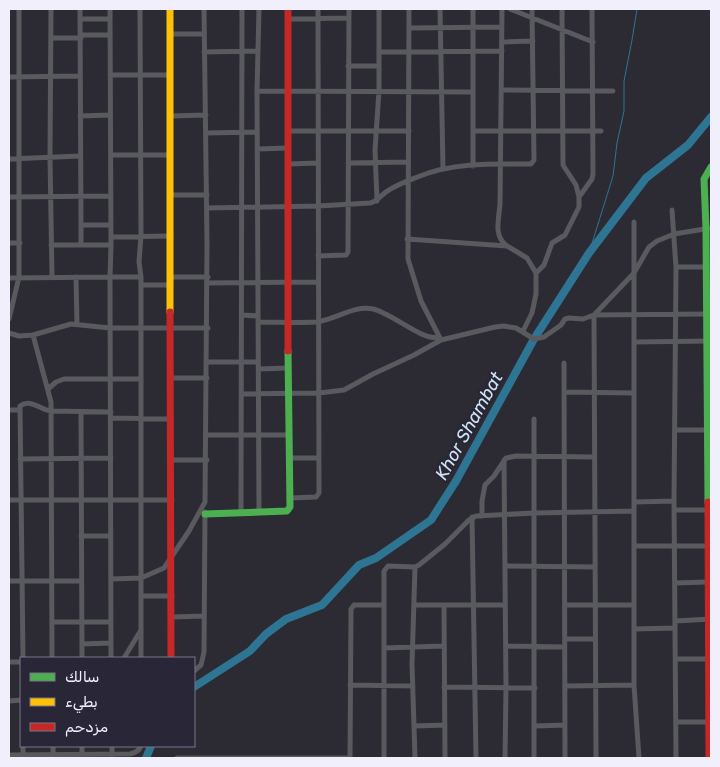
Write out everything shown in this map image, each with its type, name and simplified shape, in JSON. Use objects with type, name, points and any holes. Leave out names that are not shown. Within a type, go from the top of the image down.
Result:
[{"type":"street","points":[[9,319],[19,277],[19,9]]},
{"type":"street","points":[[51,9],[50,197],[52,277]]},
{"type":"street","points":[[80,9],[81,245]]},
{"type":"street","points":[[110,9],[111,657]]},
{"type":"street","points":[[140,9],[141,657]]},
{"type":"street","points":[[170,9],[171,657]]},
{"type":"street","points":[[195,670],[203,659],[207,460],[208,280],[204,9]]},
{"type":"street","points":[[241,512],[242,9]]},
{"type":"street","points":[[259,9],[257,91],[259,512]]},
{"type":"street","points":[[205,514],[288,510],[290,498],[288,435],[288,9]]},
{"type":"street","points":[[290,498],[318,496],[318,9]]},
{"type":"street","points":[[318,256],[347,254],[349,204],[348,9]]},
{"type":"street","points":[[377,200],[375,150],[379,91],[379,9]]},
{"type":"street","points":[[409,9],[408,260],[415,287],[440,339]]},
{"type":"street","points":[[440,9],[443,169]]},
{"type":"street","points":[[473,9],[473,166]]},
{"type":"street","points":[[502,9],[501,164],[498,233],[500,239],[507,246],[526,258],[536,273],[536,294],[532,313],[523,331]]},
{"type":"street","points":[[510,9],[593,42]]},
{"type":"street","points":[[207,208],[370,203],[377,200],[388,190],[443,169],[533,163],[532,9]]},
{"type":"street","points":[[536,273],[544,265],[552,243],[562,238],[568,230],[579,207],[576,185],[562,165],[562,9]]},
{"type":"street","points":[[579,197],[592,180],[593,174],[594,11]]},
{"type":"street","points":[[288,19],[349,18]]},
{"type":"street","points":[[80,19],[110,19]]},
{"type":"street","points":[[409,28],[502,27]]},
{"type":"street","points":[[170,34],[204,34]]},
{"type":"street","points":[[51,38],[110,35]]},
{"type":"street","points":[[502,42],[533,41]]},
{"type":"street","points":[[204,52],[258,51]]},
{"type":"street","points":[[379,52],[502,51]]},
{"type":"street","points":[[348,66],[378,66]]},
{"type":"street","points":[[110,75],[170,74]]},
{"type":"street","points":[[9,77],[79,76]]},
{"type":"street","points":[[502,90],[613,91]]},
{"type":"street","points":[[257,91],[472,92]]},
{"type":"street","points":[[80,116],[110,115]]},
{"type":"street","points":[[170,116],[206,115]]},
{"type":"street","points":[[473,131],[601,130]]},
{"type":"street","points":[[288,131],[408,131]]},
{"type":"street","points":[[206,133],[257,132]]},
{"type":"street","points":[[257,149],[288,148]]},
{"type":"street","points":[[110,155],[170,156]]},
{"type":"street","points":[[9,159],[80,156]]},
{"type":"street","points":[[348,163],[408,162]]},
{"type":"street","points":[[288,164],[318,163]]},
{"type":"street","points":[[708,758],[710,659],[707,582],[709,571],[709,341],[706,314],[709,303],[706,267],[709,229],[704,179],[711,167]]},
{"type":"street","points":[[170,195],[207,195]]},
{"type":"street","points":[[9,197],[110,196]]},
{"type":"street","points":[[672,210],[676,267],[674,314],[676,758]]},
{"type":"street","points":[[634,222],[634,685],[639,758]]},
{"type":"street","points":[[81,225],[111,225]]},
{"type":"street","points":[[596,758],[594,315],[634,272],[649,247],[657,241],[674,234],[709,229]]},
{"type":"street","points":[[111,237],[171,236]]},
{"type":"street","points":[[407,239],[507,246]]},
{"type":"street","points":[[9,244],[20,243]]},
{"type":"street","points":[[51,245],[111,245]]},
{"type":"street","points":[[676,267],[706,267]]},
{"type":"street","points":[[76,277],[77,325]]},
{"type":"street","points":[[9,278],[141,278]]},
{"type":"street","points":[[141,286],[171,281],[208,280],[318,282]]},
{"type":"street","points":[[242,315],[258,319],[288,322],[318,322],[350,311],[372,309],[392,317],[429,338],[440,339],[480,330],[511,326],[523,331],[534,339],[544,337],[561,325],[565,319],[583,319],[594,315],[706,314]]},
{"type":"street","points":[[9,333],[19,336],[33,335],[68,324],[141,329],[208,328]]},
{"type":"street","points":[[33,335],[48,389],[51,411],[52,657]]},
{"type":"street","points":[[242,394],[319,393],[349,388],[372,374],[414,355],[440,339]]},
{"type":"street","points":[[634,342],[709,341]]},
{"type":"street","points":[[207,362],[258,362]]},
{"type":"street","points":[[564,363],[565,758]]},
{"type":"street","points":[[258,369],[288,368]]},
{"type":"street","points":[[171,378],[207,378]]},
{"type":"street","points":[[48,389],[56,382],[64,379],[141,379]]},
{"type":"street","points":[[564,392],[634,393]]},
{"type":"street","points":[[22,657],[22,500],[19,410],[22,404],[36,404],[42,409],[51,411],[172,419]]},
{"type":"street","points":[[9,410],[19,410]]},
{"type":"street","points":[[81,412],[82,657]]},
{"type":"street","points":[[534,419],[534,758]]},
{"type":"street","points":[[675,430],[708,430]]},
{"type":"street","points":[[207,435],[288,435]]},
{"type":"street","points":[[482,516],[485,486],[504,460],[509,457],[594,457]]},
{"type":"street","points":[[20,459],[111,458]]},
{"type":"street","points":[[289,458],[319,458]]},
{"type":"street","points":[[172,460],[207,460]]},
{"type":"street","points":[[504,460],[506,566],[505,758]]},
{"type":"street","points":[[9,500],[172,500]]},
{"type":"street","points":[[634,502],[674,501]]},
{"type":"street","points":[[111,579],[141,578],[164,568],[206,502]]},
{"type":"street","points":[[674,510],[708,510]]},
{"type":"street","points":[[384,758],[385,568],[388,566],[415,567],[422,563],[445,544],[472,517],[505,514],[634,511]]},
{"type":"street","points":[[472,517],[476,758]]},
{"type":"street","points":[[81,536],[111,536]]},
{"type":"street","points":[[634,546],[709,546]]},
{"type":"street","points":[[506,566],[595,567]]},
{"type":"street","points":[[415,567],[412,647],[415,758]]},
{"type":"street","points":[[9,581],[81,582]]},
{"type":"street","points":[[675,583],[707,582]]},
{"type":"street","points":[[141,596],[172,596]]},
{"type":"street","points":[[177,758],[350,758],[352,606],[384,605]]},
{"type":"street","points":[[414,605],[505,605]]},
{"type":"street","points":[[444,605],[445,758]]},
{"type":"street","points":[[565,605],[634,605]]},
{"type":"street","points":[[172,617],[204,616]]},
{"type":"street","points":[[675,621],[709,619]]},
{"type":"street","points":[[52,622],[111,622]]},
{"type":"street","points":[[634,629],[675,628]]},
{"type":"street","points":[[125,657],[141,630]]},
{"type":"street","points":[[565,639],[595,639]]},
{"type":"street","points":[[82,644],[111,643]]},
{"type":"street","points":[[384,648],[444,646]]},
{"type":"street","points":[[506,646],[565,647]]},
{"type":"street","points":[[676,659],[710,659]]},
{"type":"street","points":[[350,685],[413,686]]},
{"type":"street","points":[[566,686],[634,685]]},
{"type":"street","points":[[444,687],[534,688]]},
{"type":"street","points":[[676,722],[709,722]]},
{"type":"street","points":[[414,726],[445,725]]},
{"type":"street","points":[[534,726],[565,725]]},
{"type":"street","points":[[9,755],[23,757],[112,756],[135,753],[140,747]]},
{"type":"waterway","points":[[589,253],[613,176],[617,143],[624,111],[624,81],[637,9]]},
{"type":"waterway","name":"Khor Shambat","points":[[195,686],[250,651],[266,634],[286,619],[322,605],[359,565],[376,558],[431,520],[456,481],[534,339],[589,253],[646,178],[688,145],[711,117]]},
{"type":"waterway","name":"Khor Shambat","points":[[146,758],[151,747]]},
{"type":"traffic: fast","points":[[708,502],[704,179],[711,167]]},
{"type":"traffic: fast","points":[[205,514],[287,511],[290,507],[288,351]]},
{"type":"traffic: slow","points":[[170,9],[170,312]]},
{"type":"traffic: jam","points":[[288,9],[288,351]]},
{"type":"traffic: jam","points":[[170,312],[171,657]]},
{"type":"traffic: jam","points":[[708,502],[709,758]]}]
